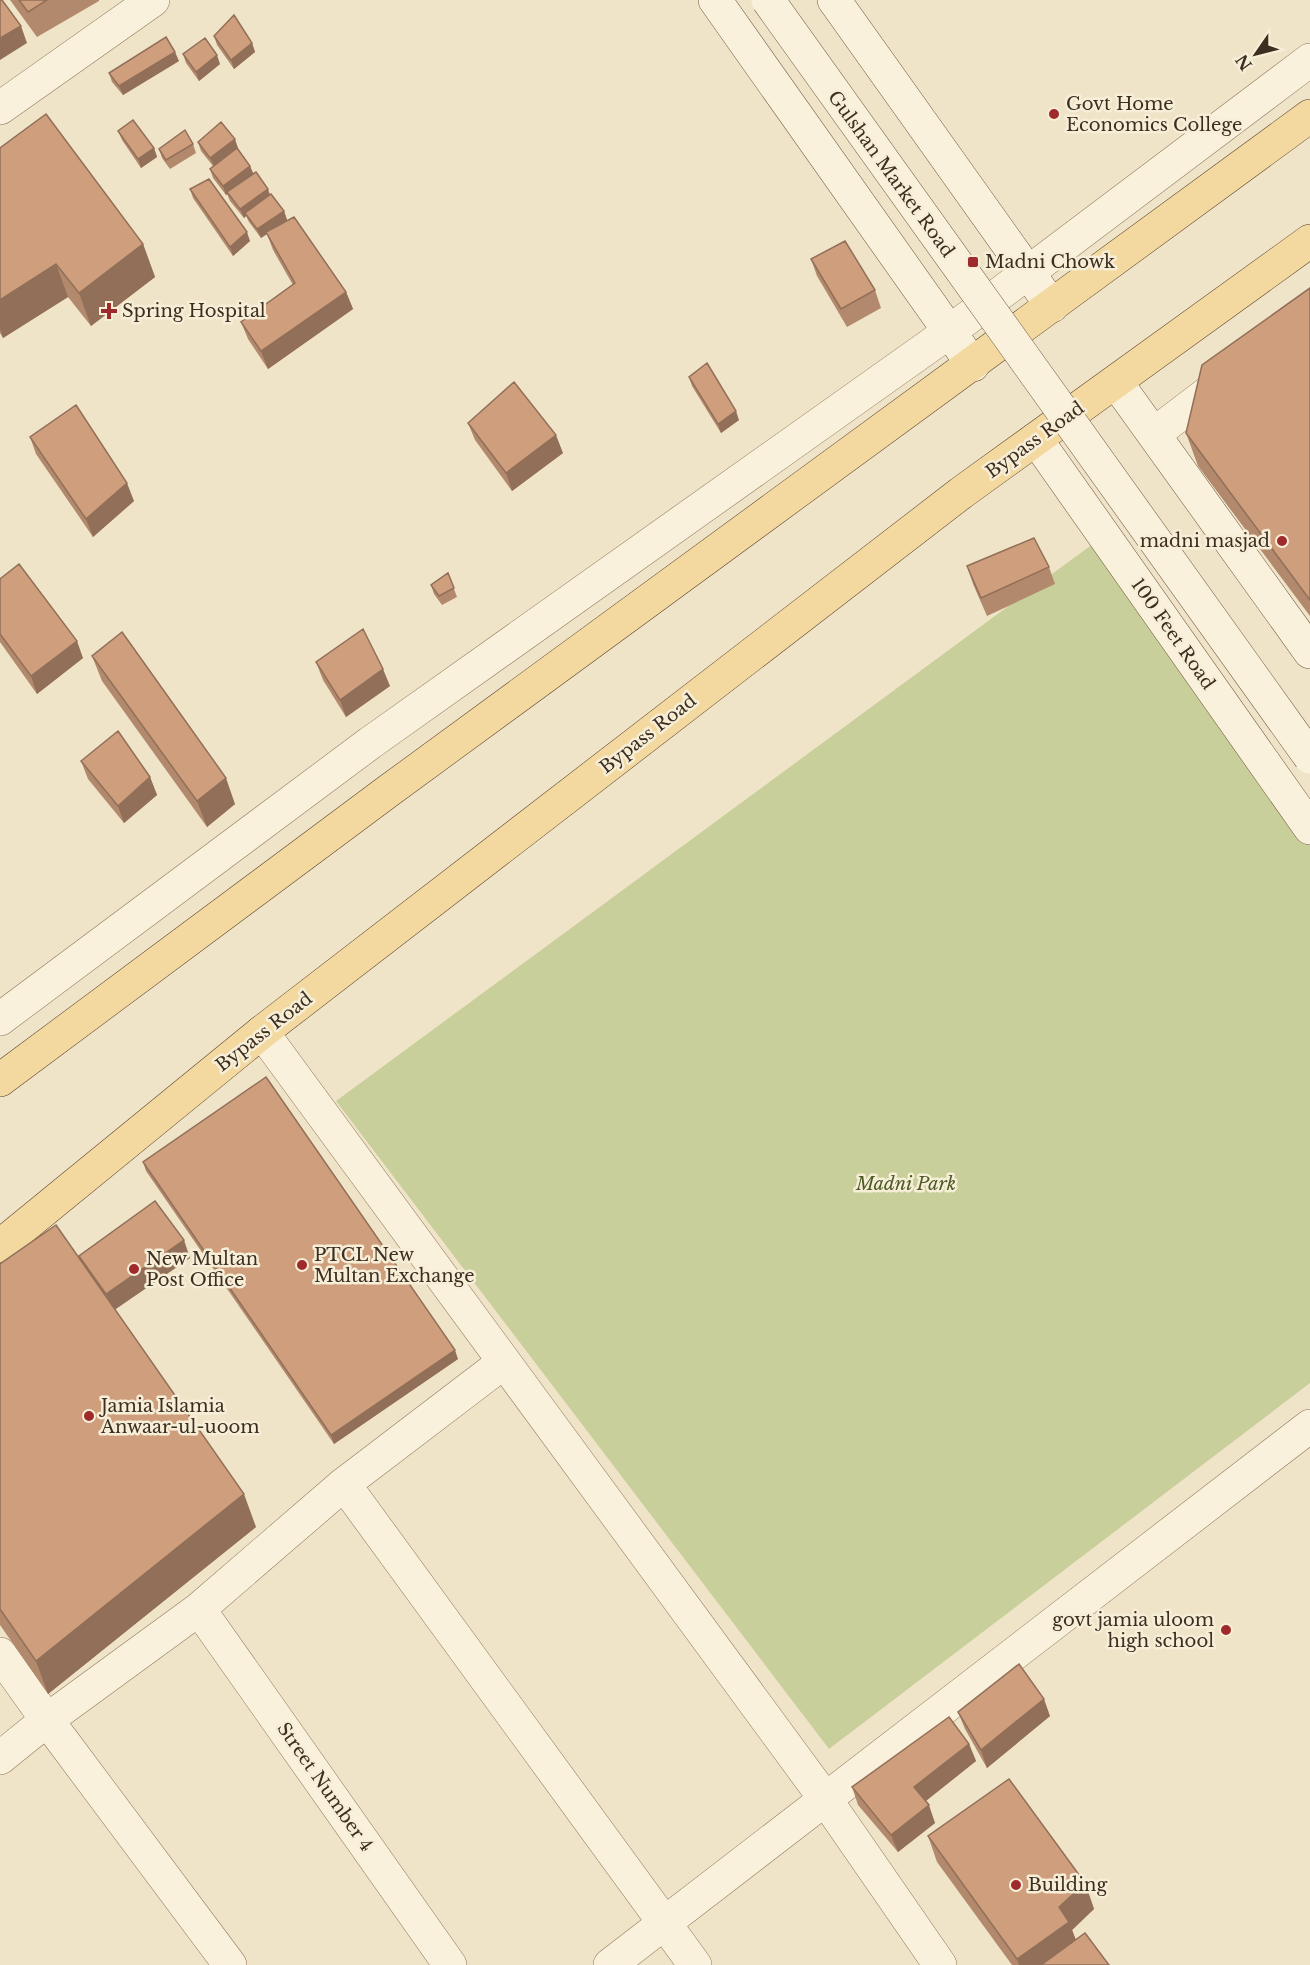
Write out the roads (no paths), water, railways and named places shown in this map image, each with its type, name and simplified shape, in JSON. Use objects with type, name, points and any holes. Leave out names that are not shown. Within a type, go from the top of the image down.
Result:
[{"type":"main road","points":[[0,1080],[382,796],[1310,116]]},
{"type":"main road","name":"Bypass Road","points":[[0,1246],[262,1032],[952,500],[1310,241]]},
{"type":"street","points":[[715,0],[973,365]]},
{"type":"street","name":"Gulshan Market Road","points":[[768,0],[1310,757]]},
{"type":"street","points":[[834,0],[1052,306]]},
{"type":"street","points":[[0,108],[140,4]]},
{"type":"street","points":[[0,1019],[370,743],[949,332],[1310,60]]},
{"type":"street","points":[[1204,140],[1227,177]]},
{"type":"street","points":[[1154,434],[1255,357]]},
{"type":"street","points":[[1116,382],[1310,652]]},
{"type":"street","name":"100 Feet Road","points":[[1036,439],[1310,828]]},
{"type":"street","points":[[626,562],[650,601]]},
{"type":"street","points":[[262,1032],[826,1800],[940,1965]]},
{"type":"street","points":[[0,1758],[46,1720],[199,1609],[344,1484],[504,1362]]},
{"type":"street","points":[[610,1965],[1310,1426]]},
{"type":"street","points":[[344,1484],[695,1965]]},
{"type":"street","name":"Street Number 4","points":[[199,1609],[450,1965]]},
{"type":"street","points":[[0,1654],[46,1720],[230,1965]]},
{"type":"place","name":"Govt Home Economics College","points":[[1054,114]]},
{"type":"place","name":"Madni Chowk","points":[[973,262]]},
{"type":"place","name":"Spring Hospital","points":[[109,311]]},
{"type":"place","name":"madni masjad","points":[[1282,541]]},
{"type":"place","name":"PTCL New Multan Exchange","points":[[302,1265]]},
{"type":"place","name":"New Multan Post Office","points":[[134,1269]]},
{"type":"place","name":"Jamia Islamia Anwaar-ul-uoom","points":[[89,1416]]},
{"type":"place","name":"govt jamia uloom high school","points":[[1226,1630]]},
{"type":"place","name":"Building","points":[[1016,1885]]},
{"type":"park label","name":"Madni Park","points":[[906,1184]]}]
